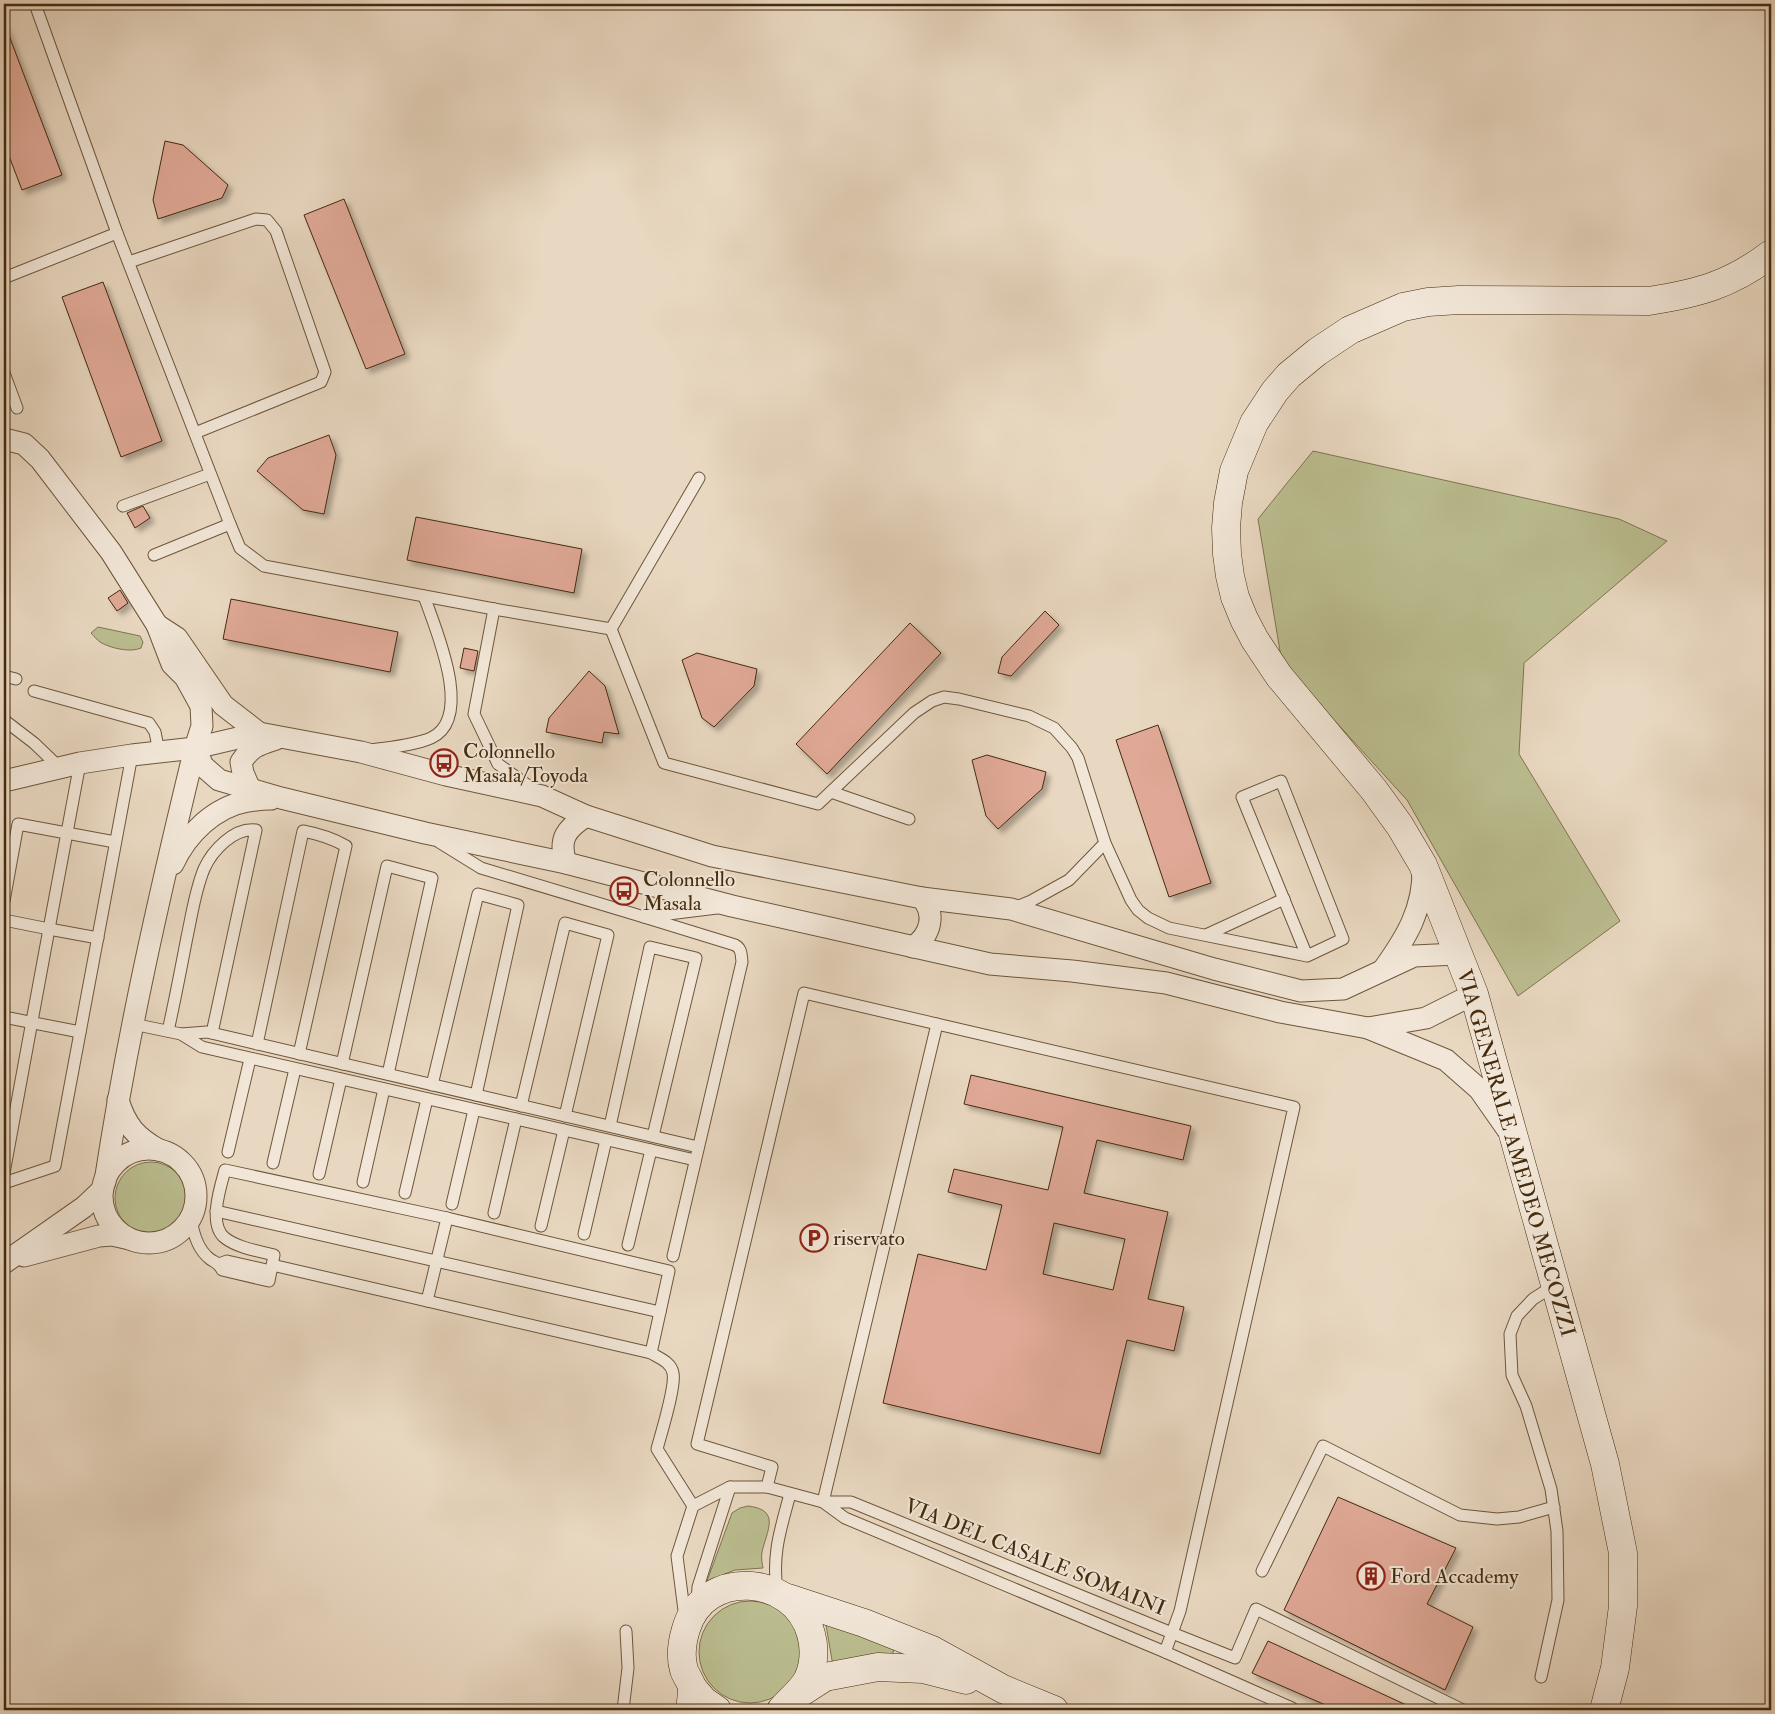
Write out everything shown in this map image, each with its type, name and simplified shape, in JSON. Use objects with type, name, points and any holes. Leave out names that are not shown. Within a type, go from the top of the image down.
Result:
[{"type":"street","name":"VIA GENERALE AMEDEO MECOZZI","points":[[1604,1710],[1615,1668],[1620,1632],[1623,1606],[1623,1553],[1605,1464],[1474,994],[1423,865],[1400,826],[1374,790],[1279,676],[1241,612],[1230,576],[1226,554],[1228,503],[1234,471],[1254,424],[1275,391],[1290,375],[1317,352],[1350,330],[1403,307],[1428,302],[1459,300],[1649,301],[1679,296],[1712,288],[1748,270],[1771,254]]},
{"type":"street","points":[[4,439],[24,444],[40,459],[111,552],[158,625],[172,664],[186,677],[201,706],[202,726],[161,889],[118,1099],[104,1185],[103,1204],[109,1220],[117,1231],[130,1239]]},
{"type":"street","points":[[158,625],[178,638],[223,705],[259,733],[361,752],[446,775],[542,796],[586,816],[712,856],[922,898],[1011,909],[1214,969],[1301,991],[1343,989],[1414,956],[1457,954]]},
{"type":"street","points":[[4,781],[70,766],[132,755],[195,748],[259,733]]},
{"type":"street","points":[[250,789],[243,773],[241,762],[248,751],[258,745],[281,738]]},
{"type":"street","points":[[195,748],[203,766],[219,780],[280,798],[425,833],[566,863],[732,906],[990,964],[1072,971],[1166,983],[1280,1012],[1368,1028],[1446,1060],[1480,1089],[1513,1138]]},
{"type":"street","points":[[161,889],[175,859],[189,836],[204,822],[224,809],[246,801],[280,798]]},
{"type":"street","points":[[566,863],[563,853],[564,837],[574,824],[586,816]]},
{"type":"street","points":[[1381,972],[1407,934],[1414,918],[1423,884],[1423,865]]},
{"type":"street","points":[[913,947],[924,937],[930,922],[929,908],[922,898]]},
{"type":"street","points":[[1368,1028],[1426,1018],[1474,994]]},
{"type":"street","points":[[8,1261],[99,1236],[112,1235],[146,1243],[164,1241],[177,1234],[191,1218],[196,1195],[190,1172],[182,1162],[171,1154],[144,1142],[130,1127],[122,1114],[118,1099]]},
{"type":"street","points":[[8,1261],[84,1207],[104,1185],[111,1169],[120,1160],[131,1153],[142,1150],[159,1150]]},
{"type":"street","points":[[717,1710],[704,1701],[691,1699],[682,1656],[682,1644],[691,1618],[714,1594],[730,1587],[748,1585],[761,1586],[932,1650],[1003,1689],[1054,1710]]},
{"type":"street","points":[[782,1595],[800,1611],[809,1625],[814,1656],[808,1678],[785,1706]]},
{"type":"street","points":[[785,1706],[825,1677],[878,1667],[923,1668],[1003,1689]]},
{"type":"lane","points":[[35,4],[117,233],[240,548],[264,566],[611,629]]},
{"type":"lane","points":[[129,262],[256,219],[267,220],[276,231],[325,372],[321,382],[195,433]]},
{"type":"lane","points":[[4,278],[117,233]]},
{"type":"lane","points":[[4,374],[16,408]]},
{"type":"lane","points":[[123,506],[210,474]]},
{"type":"lane","points":[[611,629],[699,478]]},
{"type":"lane","points":[[154,555],[230,524]]},
{"type":"lane","points":[[361,752],[416,743],[432,738],[440,732],[446,722],[452,698],[449,671],[424,596]]},
{"type":"lane","points":[[494,609],[474,714],[498,764],[542,796]]},
{"type":"lane","points":[[611,629],[664,763],[818,804],[914,713],[932,701],[944,698],[959,700],[1028,716],[1054,728],[1072,748],[1078,758],[1105,843],[1131,900],[1138,910],[1158,924],[1169,928],[1307,956],[1344,939],[1281,780],[1242,797],[1307,956]]},
{"type":"lane","points":[[4,676],[16,679]]},
{"type":"lane","points":[[34,691],[149,722],[155,732],[159,752]]},
{"type":"lane","points":[[4,720],[34,743],[70,766],[67,833],[4,1173]]},
{"type":"lane","points":[[4,1183],[55,1166],[132,755]]},
{"type":"lane","points":[[831,792],[909,819]]},
{"type":"lane","points":[[4,901],[18,824],[116,842]]},
{"type":"lane","points":[[168,1031],[194,903],[204,868],[218,848],[229,838],[256,830],[212,1033]]},
{"type":"lane","points":[[257,1044],[303,831],[319,834],[332,838],[346,846],[299,1054]]},
{"type":"lane","points":[[425,833],[481,868],[735,945],[742,952],[742,962],[673,1256]]},
{"type":"lane","points":[[1011,909],[1031,901],[1069,880],[1105,843]]},
{"type":"lane","points":[[342,1064],[387,866],[432,878],[388,1074]]},
{"type":"lane","points":[[432,1085],[478,894],[518,905],[476,1095]]},
{"type":"lane","points":[[1206,936],[1284,899]]},
{"type":"lane","points":[[644,917],[732,906]]},
{"type":"lane","points":[[4,920],[98,938]]},
{"type":"lane","points":[[521,1106],[565,923],[608,935],[565,1116]]},
{"type":"lane","points":[[610,1126],[650,947],[696,958],[653,1136]]},
{"type":"lane","points":[[767,1487],[772,1467],[697,1444],[804,993],[1294,1106],[1182,1601],[1172,1633],[1235,1658],[1256,1609],[1464,1710]]},
{"type":"lane","points":[[4,1017],[80,1032]]},
{"type":"lane","points":[[133,1024],[180,1034],[212,1033],[698,1147]]},
{"type":"lane","points":[[691,1618],[677,1556],[693,1506],[730,1487],[767,1487],[823,1502],[937,1024]]},
{"type":"lane","points":[[180,1034],[202,1048],[695,1160]]},
{"type":"lane","points":[[228,1152],[250,1058]]},
{"type":"lane","points":[[273,1163],[295,1069]]},
{"type":"lane","points":[[319,1174],[341,1079]]},
{"type":"lane","points":[[363,1182],[384,1089]]},
{"type":"lane","points":[[405,1193],[427,1099]]},
{"type":"lane","points":[[452,1204],[474,1110]]},
{"type":"lane","points":[[494,1213],[516,1119]]},
{"type":"lane","points":[[541,1226],[564,1130]]},
{"type":"lane","points":[[584,1234],[606,1140]]},
{"type":"lane","points":[[628,1246],[651,1150]]},
{"type":"lane","points":[[271,1268],[244,1246],[226,1239],[220,1233],[216,1211],[219,1190],[225,1170],[447,1218],[669,1271],[651,1353]]},
{"type":"lane","points":[[216,1211],[660,1312]]},
{"type":"lane","points":[[191,1218],[193,1234],[201,1249],[220,1264],[222,1270],[271,1268],[426,1301],[651,1353],[666,1362],[673,1372],[670,1397],[657,1450],[693,1506]]},
{"type":"lane","points":[[426,1301],[447,1218]]},
{"type":"lane","points":[[1541,1677],[1558,1600],[1557,1531],[1551,1489],[1526,1406],[1512,1375],[1510,1334],[1516,1316],[1533,1299],[1555,1285]]},
{"type":"lane","points":[[1262,1571],[1323,1446],[1460,1515],[1497,1519],[1520,1517],[1554,1507]]},
{"type":"lane","points":[[691,1618],[698,1587],[730,1487]]},
{"type":"lane","points":[[782,1595],[774,1570],[776,1545],[790,1494]]},
{"type":"lane","name":"VIA DEL CASALE SOMAINI","points":[[823,1502],[851,1502],[1172,1633],[1165,1652],[845,1518],[823,1502]]},
{"type":"lane","points":[[623,1710],[628,1668],[626,1630]]},
{"type":"lane","points":[[1165,1652],[1292,1708]]},
{"type":"green space","points":[[1313,451],[1619,519],[1667,541],[1524,663],[1519,754],[1620,921],[1518,996],[1407,800],[1282,663],[1258,519]]},
{"type":"green space","points":[[98,627],[140,636],[143,642],[141,648],[126,650],[104,644],[91,633]]},
{"type":"green space","points":[[151,1162],[171,1168],[181,1178],[187,1198],[181,1218],[171,1228],[151,1234],[131,1228],[121,1218],[115,1198],[121,1178],[131,1168]]},
{"type":"green space","points":[[748,1506],[758,1508],[765,1512],[768,1517],[768,1529],[762,1554],[763,1568],[735,1570],[707,1581],[732,1513]]},
{"type":"green space","points":[[750,1601],[760,1602],[779,1609],[793,1623],[800,1642],[800,1662],[793,1681],[779,1695],[760,1702],[750,1703],[740,1702],[721,1695],[707,1681],[700,1662],[699,1652],[700,1642],[707,1623],[721,1609],[740,1602]]},
{"type":"green space","points":[[829,1620],[894,1647],[893,1653],[833,1666],[826,1625]]},
{"type":"building","points":[[4,25],[62,175],[22,190],[4,143]]},
{"type":"building","points":[[165,141],[183,145],[228,185],[222,198],[158,219],[153,200]]},
{"type":"building","points":[[344,199],[405,354],[366,369],[304,215]]},
{"type":"building","points":[[103,282],[162,441],[121,457],[62,297]]},
{"type":"building","points":[[329,435],[336,455],[324,514],[303,510],[257,471],[268,458]]},
{"type":"building","points":[[143,506],[150,518],[135,528],[127,513]]},
{"type":"building","points":[[416,517],[582,549],[574,593],[407,560]]},
{"type":"building","points":[[120,590],[128,603],[117,611],[108,598]]},
{"type":"building","points":[[231,599],[398,632],[390,672],[223,639]]},
{"type":"building","points":[[1045,611],[1059,625],[1011,676],[998,673],[1002,657]]},
{"type":"building","points":[[910,623],[941,653],[827,774],[796,744]]},
{"type":"building","points":[[464,648],[478,651],[474,671],[460,668]]},
{"type":"building","points":[[697,653],[757,669],[754,686],[714,727],[702,718],[682,660]]},
{"type":"building","points":[[589,671],[605,686],[619,734],[604,732],[602,743],[546,732],[549,718]]},
{"type":"building","points":[[1158,725],[1211,883],[1169,897],[1116,740]]},
{"type":"building","points":[[987,755],[1046,772],[1042,789],[998,829],[986,816],[972,760]]},
{"type":"building","points":[[971,1075],[1191,1126],[1183,1160],[1097,1140],[1084,1193],[1168,1212],[1148,1299],[1184,1307],[1174,1351],[1127,1340],[1100,1454],[883,1403],[918,1254],[986,1270],[1002,1205],[948,1192],[954,1169],[1048,1190],[1063,1127],[964,1104]],"holes":[[[1054,1223],[1125,1239],[1113,1290],[1043,1274]]]},
{"type":"building","name":"Ford Accademy","points":[[1338,1497],[1456,1548],[1427,1604],[1473,1627],[1445,1690],[1284,1610]]},
{"type":"building","points":[[1268,1641],[1417,1710],[1337,1710],[1252,1673]]},
{"type":"place","name":"Colonnello Masala/Toyoda","points":[[444,763]]},
{"type":"place","name":"Colonnello Masala","points":[[624,891]]},
{"type":"place","name":"riservato","points":[[814,1238]]},
{"type":"place","name":"Ford Accademy","points":[[1371,1576]]}]
